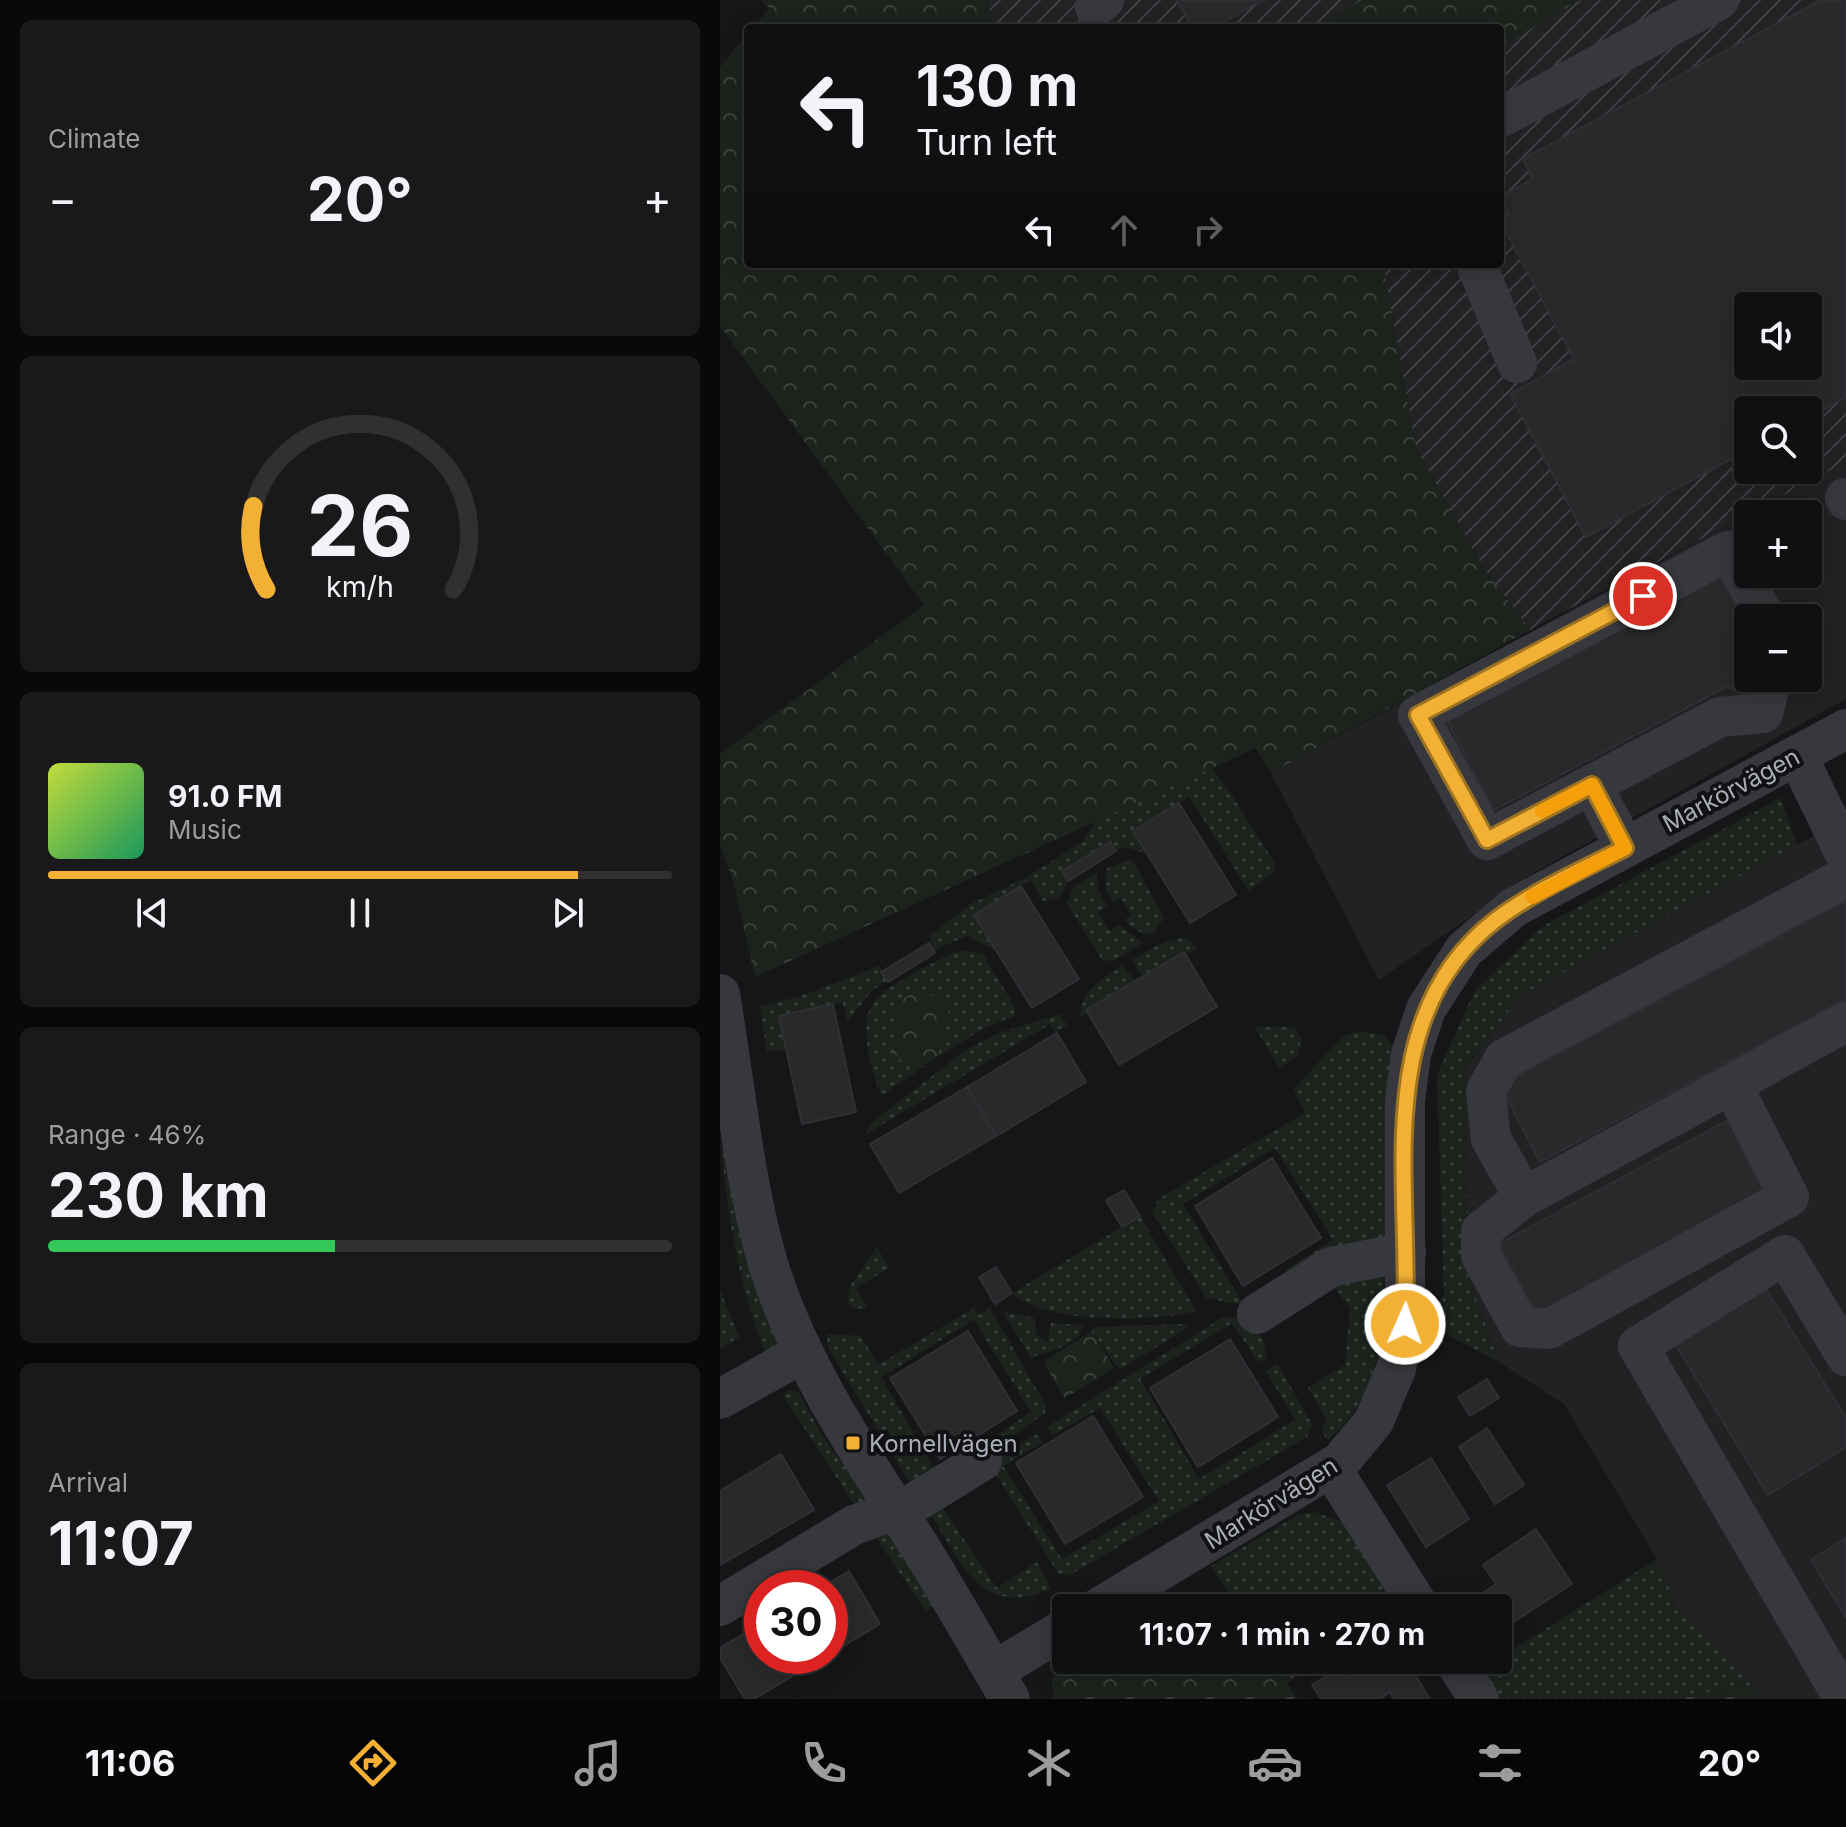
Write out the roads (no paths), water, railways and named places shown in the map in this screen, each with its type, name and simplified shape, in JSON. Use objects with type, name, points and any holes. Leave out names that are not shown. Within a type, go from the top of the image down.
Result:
[{"type":"street","points":[[1504,116],[1719,0]]},
{"type":"street","points":[[1478,268],[1517,363]]},
{"type":"street","points":[[1758,604],[1728,551],[1418,715],[1487,840],[1720,717],[1763,713],[1768,692]]},
{"type":"street","name":"Markörvägen","points":[[1121,1594],[1331,1468],[1374,1421],[1388,1391],[1405,1324],[1407,1077],[1417,1031],[1437,987],[1464,950],[1495,921],[1846,729]]},
{"type":"street","points":[[1797,755],[1846,856]]},
{"type":"street","points":[[1592,785],[1625,848]]},
{"type":"street","points":[[1524,1197],[1491,1139],[1486,1091],[1504,1059],[1846,877]]},
{"type":"street","points":[[720,994],[769,1267],[820,1391],[1002,1685],[1052,1640]]},
{"type":"street","points":[[1732,1085],[1789,1197],[1549,1329],[1520,1327],[1481,1256],[1481,1231],[1524,1197],[1846,1022]]},
{"type":"street","points":[[1257,1314],[1331,1267],[1406,1252]]},
{"type":"street","points":[[1844,1699],[1638,1346],[1785,1255],[1846,1356]]},
{"type":"street","points":[[720,1399],[803,1353]]},
{"type":"street","points":[[720,1606],[854,1525],[914,1503],[982,1461]]},
{"type":"street","points":[[1331,1468],[1411,1594]]},
{"type":"street","points":[[1463,1674],[1479,1699]]},
{"type":"place","name":"Kornellvägen","points":[[853,1443]]}]
